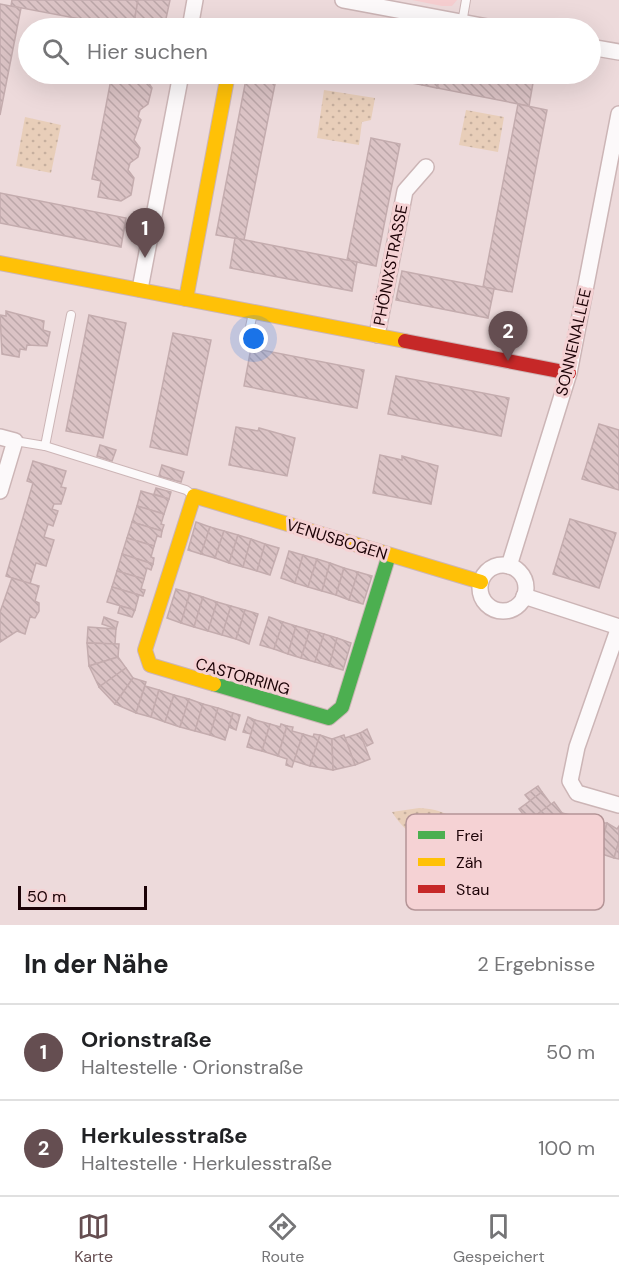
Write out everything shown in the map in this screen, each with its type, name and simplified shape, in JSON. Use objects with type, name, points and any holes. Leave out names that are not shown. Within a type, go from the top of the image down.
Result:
[{"type":"street","points":[[192,18],[195,0]]},
{"type":"street","points":[[343,0],[436,18]]},
{"type":"street","points":[[601,49],[619,52]]},
{"type":"street","points":[[140,289],[179,84]]},
{"type":"street","points":[[186,298],[226,84]]},
{"type":"street","name":"SONNENALLEE","points":[[508,566],[569,373],[619,114]]},
{"type":"street","name":"PHÖNIXSTRASSE","points":[[377,335],[405,191],[426,167]]},
{"type":"street","points":[[0,263],[569,373]]},
{"type":"street","points":[[0,437],[15,441],[0,491]]},
{"type":"street","name":"VENUSBOGEN","points":[[194,496],[480,582]]},
{"type":"street","name":"CASTORRING","points":[[194,496],[145,650],[146,659],[150,665],[329,718],[342,707],[389,555]]},
{"type":"street","points":[[508,566],[515,569],[524,581],[524,596],[509,610],[496,610],[481,596],[480,582],[488,570],[508,566]]},
{"type":"street","points":[[524,596],[619,627],[577,747],[570,781],[577,793],[619,805]]},
{"type":"lane","points":[[463,18],[466,0]]},
{"type":"lane","points":[[248,336],[253,312]]},
{"type":"lane","points":[[45,446],[71,315]]},
{"type":"lane","points":[[15,441],[45,446],[186,490],[194,496]]},
{"type":"shaded area","points":[[412,0],[457,0],[452,6],[442,6]]},
{"type":"shaded area","points":[[324,90],[375,98],[371,120],[362,122],[359,145],[317,138]]},
{"type":"shaded area","points":[[466,110],[504,117],[498,152],[459,145]]},
{"type":"shaded area","points":[[25,117],[61,125],[51,173],[16,166]]},
{"type":"shaded area","points":[[419,808],[446,814],[406,814],[406,829],[392,812]]},
{"type":"building","points":[[12,0],[138,0],[135,18],[75,18],[11,6]]},
{"type":"building","points":[[138,0],[170,0],[166,18],[135,18]]},
{"type":"building","points":[[0,4],[21,8],[0,115]]},
{"type":"building","points":[[110,84],[149,84],[152,88],[148,104],[140,110],[138,117],[141,120],[134,140],[140,148],[138,157],[130,163],[128,170],[134,178],[131,195],[121,201],[98,197],[101,181],[92,179]]},
{"type":"building","points":[[245,84],[275,84],[244,240],[216,235]]},
{"type":"building","points":[[422,84],[438,84],[437,88]]},
{"type":"building","points":[[438,84],[533,84],[529,106],[437,88]]},
{"type":"building","points":[[518,104],[547,110],[512,292],[483,287]]},
{"type":"building","points":[[371,138],[400,144],[376,266],[347,260]]},
{"type":"building","points":[[0,193],[126,218],[121,247],[0,223]]},
{"type":"building","points":[[235,238],[357,262],[352,291],[230,268]]},
{"type":"building","points":[[402,271],[494,289],[488,318],[396,300]]},
{"type":"building","points":[[6,311],[44,321],[43,330],[50,332],[47,346],[27,345],[26,350],[20,349],[19,357],[2,354],[0,315],[6,316]]},
{"type":"building","points":[[89,315],[126,323],[103,438],[66,431]]},
{"type":"building","points":[[173,333],[211,340],[187,455],[150,447]]},
{"type":"building","points":[[251,348],[364,370],[357,408],[244,386]]},
{"type":"building","points":[[396,376],[509,398],[501,436],[388,414]]},
{"type":"building","points":[[599,424],[619,430],[619,490],[582,479]]},
{"type":"building","points":[[236,427],[258,431],[259,428],[295,438],[287,476],[229,465]]},
{"type":"building","points":[[100,445],[116,450],[112,461],[97,456]]},
{"type":"building","points":[[380,455],[402,460],[402,456],[438,466],[431,504],[373,493]]},
{"type":"building","points":[[33,461],[66,471],[61,487],[66,488],[61,504],[54,504],[52,509],[58,511],[53,526],[48,524],[44,537],[54,540],[46,566],[36,563],[30,584],[6,576],[33,483],[27,481]]},
{"type":"building","points":[[162,465],[184,472],[181,482],[159,476]]},
{"type":"building","points":[[156,488],[171,492],[169,499],[154,494]]},
{"type":"building","points":[[141,491],[169,499],[164,514],[137,506]]},
{"type":"building","points":[[137,506],[164,514],[161,524],[164,525],[162,531],[132,522]]},
{"type":"building","points":[[570,519],[616,533],[599,588],[553,574]]},
{"type":"building","points":[[132,522],[162,531],[161,537],[157,536],[154,546],[127,538]]},
{"type":"building","points":[[196,522],[210,527],[201,554],[188,550]]},
{"type":"building","points":[[210,527],[224,531],[215,558],[201,554]]},
{"type":"building","points":[[224,531],[238,535],[229,563],[215,558]]},
{"type":"building","points":[[238,535],[251,539],[243,567],[229,563]]},
{"type":"building","points":[[127,538],[154,546],[151,557],[154,558],[153,564],[122,554]]},
{"type":"building","points":[[251,539],[265,544],[257,571],[243,567]]},
{"type":"building","points":[[265,544],[279,548],[270,575],[257,571]]},
{"type":"building","points":[[289,551],[303,555],[295,583],[281,578]]},
{"type":"building","points":[[122,554],[153,564],[151,570],[147,568],[144,579],[117,571]]},
{"type":"building","points":[[303,555],[317,559],[308,587],[295,583]]},
{"type":"building","points":[[317,559],[330,563],[322,591],[308,587]]},
{"type":"building","points":[[330,563],[344,568],[336,595],[322,591]]},
{"type":"building","points":[[344,568],[358,572],[349,600],[336,595]]},
{"type":"building","points":[[117,571],[144,579],[141,589],[145,590],[143,596],[112,587]]},
{"type":"building","points":[[358,572],[372,576],[363,604],[349,600]]},
{"type":"building","points":[[12,578],[39,586],[35,601],[39,603],[39,611],[35,618],[30,617],[25,634],[17,631],[0,642],[0,612]]},
{"type":"building","points":[[112,587],[139,595],[135,610],[107,602]]},
{"type":"building","points":[[176,589],[190,593],[181,623],[167,618]]},
{"type":"building","points":[[190,593],[203,597],[194,627],[181,623]]},
{"type":"building","points":[[203,597],[217,602],[208,631],[194,627]]},
{"type":"building","points":[[217,602],[231,606],[222,635],[208,631]]},
{"type":"building","points":[[120,606],[135,610],[132,617],[118,613]]},
{"type":"building","points":[[231,606],[245,610],[236,639],[222,635]]},
{"type":"building","points":[[245,610],[258,614],[249,644],[236,639]]},
{"type":"building","points":[[104,617],[118,622],[116,629],[102,624]]},
{"type":"building","points":[[269,617],[283,622],[274,649],[260,645]]},
{"type":"building","points":[[283,622],[296,626],[288,654],[274,649]]},
{"type":"building","points":[[296,626],[310,630],[301,658],[288,654]]},
{"type":"building","points":[[88,627],[116,629],[115,644],[87,643]]},
{"type":"building","points":[[310,630],[324,634],[315,662],[301,658]]},
{"type":"building","points":[[324,634],[337,638],[329,666],[315,662]]},
{"type":"building","points":[[337,638],[351,643],[343,670],[329,666]]},
{"type":"building","points":[[87,643],[119,644],[118,657],[89,666]]},
{"type":"building","points":[[118,657],[126,668],[99,687],[89,666]]},
{"type":"building","points":[[126,668],[133,678],[115,704],[99,687]]},
{"type":"building","points":[[133,678],[146,682],[136,713],[115,704]]},
{"type":"building","points":[[145,686],[159,690],[151,717],[136,713]]},
{"type":"building","points":[[159,690],[174,695],[165,722],[151,717]]},
{"type":"building","points":[[174,695],[189,699],[180,727],[165,722]]},
{"type":"building","points":[[189,699],[203,704],[195,731],[180,727]]},
{"type":"building","points":[[203,704],[218,708],[210,735],[195,731]]},
{"type":"building","points":[[218,708],[233,713],[225,740],[210,735]]},
{"type":"building","points":[[233,713],[240,715],[236,730],[229,727]]},
{"type":"building","points":[[248,717],[255,720],[251,734],[243,732]]},
{"type":"building","points":[[255,720],[270,724],[262,751],[247,747]]},
{"type":"building","points":[[270,724],[280,727],[281,724],[287,726],[278,756],[262,751]]},
{"type":"building","points":[[287,726],[293,727],[292,731],[303,734],[292,767],[286,765],[287,759],[278,756]]},
{"type":"building","points":[[367,729],[373,743],[367,746],[360,733]]},
{"type":"building","points":[[360,733],[370,759],[355,765],[345,738]]},
{"type":"building","points":[[303,734],[313,737],[314,734],[320,735],[310,766],[294,761]]},
{"type":"building","points":[[320,735],[332,739],[333,770],[310,766]]},
{"type":"building","points":[[344,735],[355,765],[333,770],[332,739]]},
{"type":"building","points":[[538,786],[542,792],[530,801],[525,795]]},
{"type":"building","points":[[542,792],[551,804],[537,814],[523,814],[519,809]]},
{"type":"building","points":[[554,802],[562,813],[561,814],[538,814]]},
{"type":"building","points":[[607,823],[617,829],[619,826],[619,841],[614,858],[604,855],[604,834]]},
{"type":"building","points":[[619,841],[619,859],[614,858]]},
{"type":"traffic: fast","points":[[214,684],[329,718],[342,707],[389,555]]},
{"type":"traffic: slow","points":[[186,299],[226,84]]},
{"type":"traffic: slow","points":[[0,263],[405,341]]},
{"type":"traffic: slow","points":[[214,684],[150,665],[145,650],[194,496],[481,582]]},
{"type":"traffic: jam","points":[[405,341],[569,373]]},
{"type":"place","name":"Orionstraße","points":[[145,258]]},
{"type":"place","name":"Herkulesstraße","points":[[508,361]]}]
